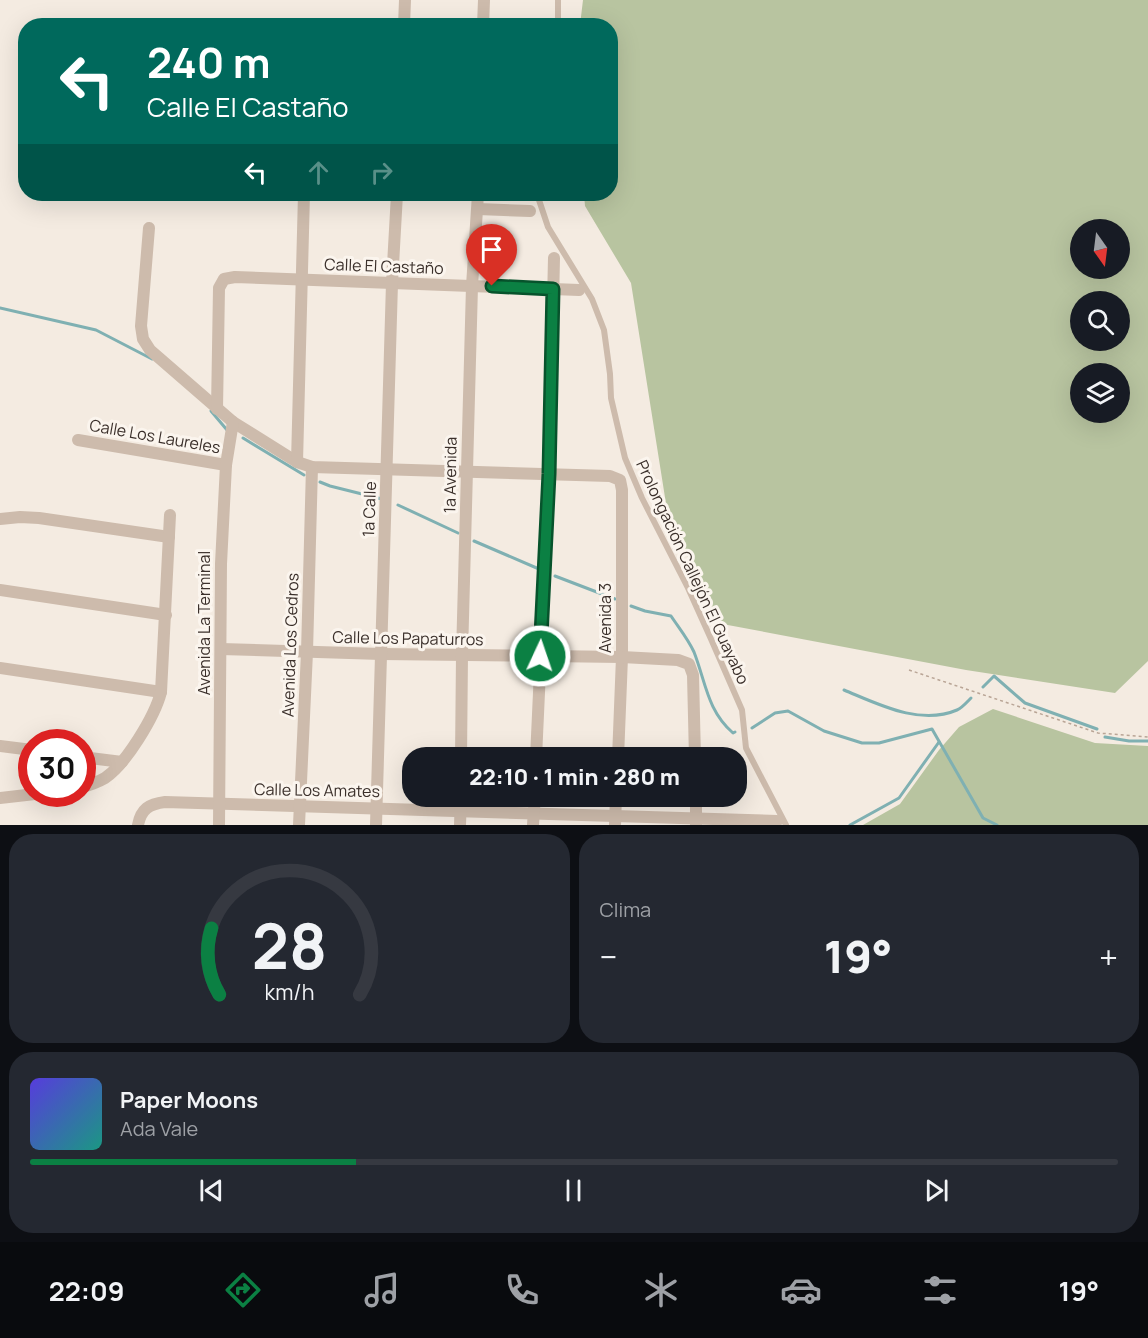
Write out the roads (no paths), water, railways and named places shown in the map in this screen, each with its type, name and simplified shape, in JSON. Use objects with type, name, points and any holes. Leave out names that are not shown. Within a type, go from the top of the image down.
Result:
[{"type":"street","points":[[404,18],[405,0]]},
{"type":"street","points":[[483,18],[484,0]]},
{"type":"street","points":[[297,462],[304,201]]},
{"type":"street","name":"1a Calle","points":[[376,825],[396,201]]},
{"type":"street","name":"1a Avenida","points":[[461,747],[466,471],[472,286],[478,201]]},
{"type":"street","points":[[478,209],[530,211]]},
{"type":"street","points":[[149,228],[141,326],[143,339],[150,350],[233,422],[297,462],[312,467],[549,474]]},
{"type":"street","points":[[536,747],[549,474],[554,258]]},
{"type":"street","name":"Calle El Castaño","points":[[217,409],[219,288],[224,279],[235,277],[579,290]]},
{"type":"street","name":"Avenida La Terminal","points":[[219,825],[221,553],[226,465],[233,422]]},
{"type":"street","name":"Calle Los Laureles","points":[[78,440],[226,465]]},
{"type":"street","name":"Avenida Los Cedros","points":[[298,825],[307,652],[312,467]]},
{"type":"street","name":"Avenida 3","points":[[549,474],[610,476],[620,480],[622,490],[622,657],[618,747]]},
{"type":"street","points":[[96,782],[105,778],[122,762],[149,721],[161,692],[170,515]]},
{"type":"street","points":[[0,520],[20,517],[39,518],[169,537]]},
{"type":"street","points":[[0,590],[166,615]]},
{"type":"street","name":"Calle Los Papaturros","points":[[221,649],[678,660],[689,664],[693,675],[695,747]]},
{"type":"street","points":[[0,668],[161,692]]},
{"type":"street","points":[[0,746],[18,748]]},
{"type":"street","points":[[96,759],[122,762]]},
{"type":"street","points":[[0,798],[18,796]]},
{"type":"street","name":"Calle Los Amates","points":[[138,825],[145,808],[165,801],[299,807],[376,807],[534,819],[781,823]]},
{"type":"street","points":[[460,825],[461,807]]},
{"type":"lane","points":[[558,0],[558,18]]},
{"type":"lane","name":"Prolongación Callejón El Guayabo","points":[[539,201],[548,227],[592,299],[604,330],[611,398],[625,458],[642,498],[688,588],[742,710],[746,748],[781,823]]},
{"type":"waterway","points":[[0,308],[96,330],[152,359]]},
{"type":"waterway","points":[[211,411],[227,430]]},
{"type":"waterway","points":[[243,438],[304,475]]},
{"type":"waterway","points":[[320,482],[382,499]]},
{"type":"waterway","points":[[398,505],[458,533]]},
{"type":"waterway","points":[[474,541],[539,569]]},
{"type":"waterway","points":[[555,576],[615,599]]},
{"type":"waterway","points":[[631,606],[671,616],[694,652],[712,705],[724,724],[733,733],[735,732]]},
{"type":"waterway","points":[[983,687],[994,676],[1025,703],[1097,729]]},
{"type":"waterway","points":[[844,690],[885,707],[929,716],[957,710],[971,698]]},
{"type":"waterway","points":[[752,728],[775,713],[788,711],[824,731],[862,743],[879,743],[932,729],[983,818],[997,825]]},
{"type":"waterway","points":[[1105,737],[1148,741]]},
{"type":"waterway","points":[[850,825],[899,798],[939,742]]}]
